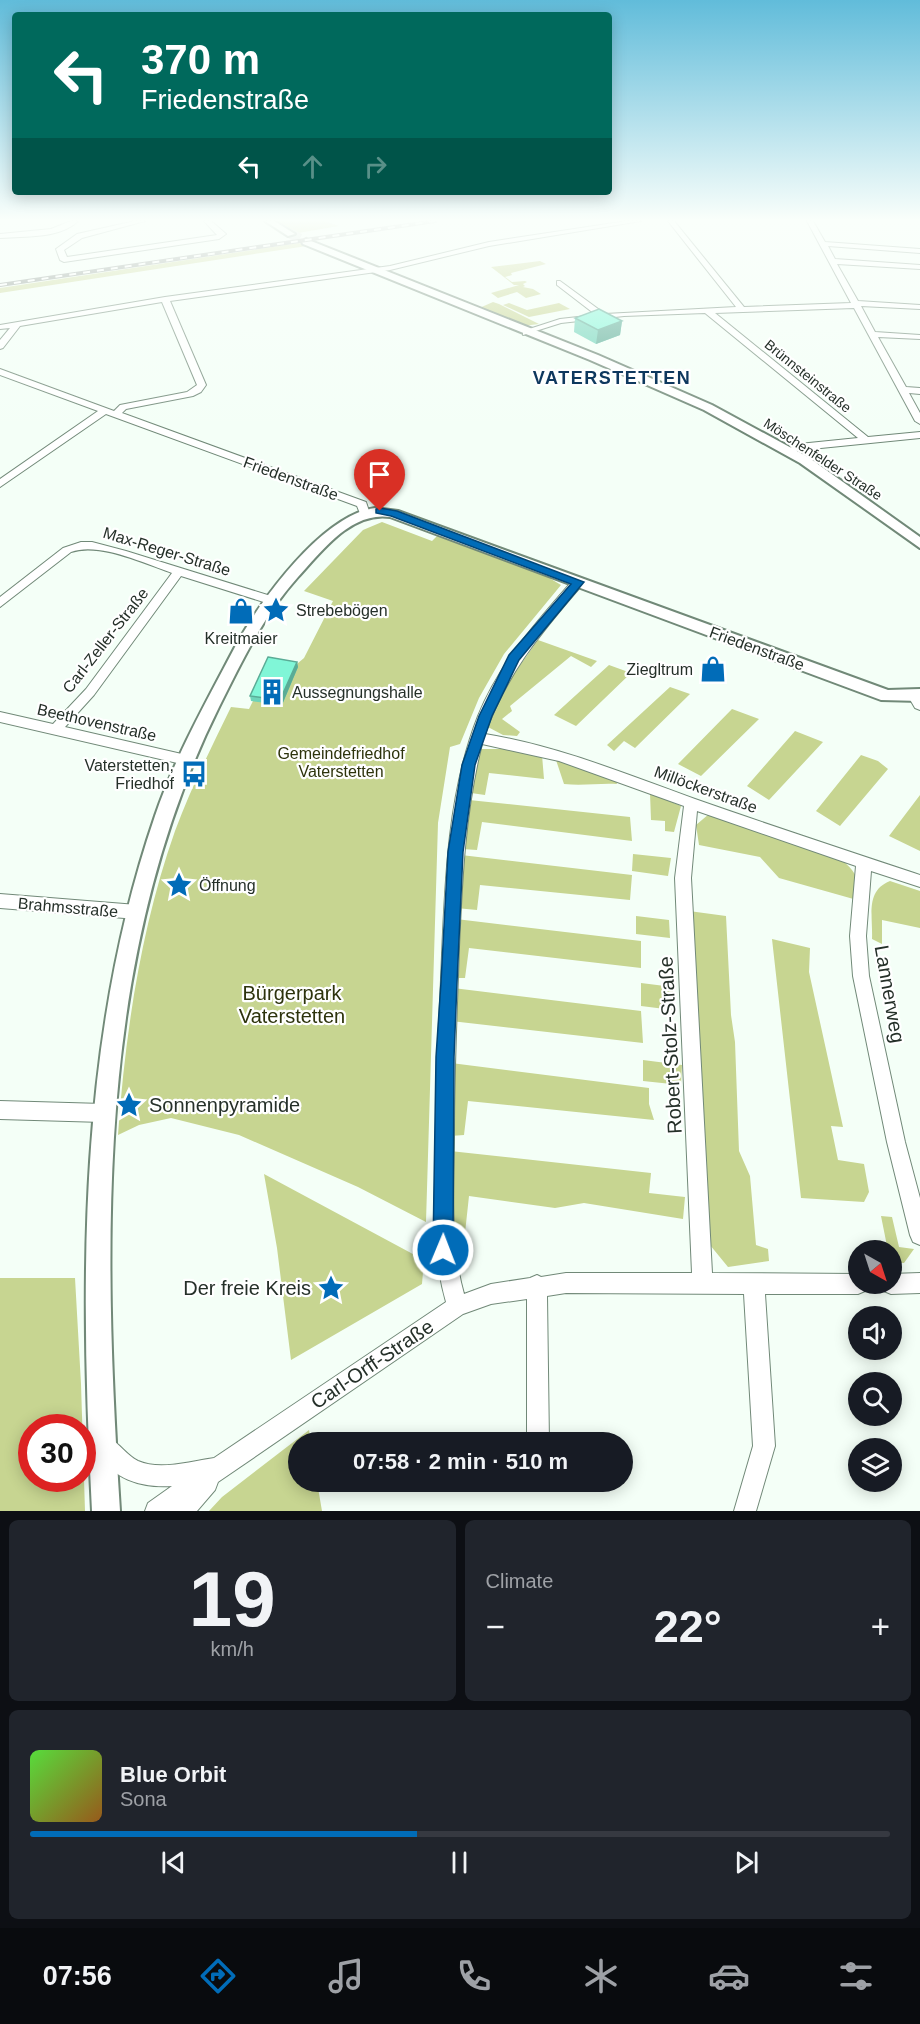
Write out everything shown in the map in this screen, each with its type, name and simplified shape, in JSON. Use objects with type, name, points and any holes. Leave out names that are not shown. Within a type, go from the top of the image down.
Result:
[{"type":"street","points":[[0,327],[218,292]]},
{"type":"street","name":"Möschenfelder Straße","points":[[423,292],[683,397],[790,451],[837,482],[920,544]]},
{"type":"street","points":[[572,292],[603,316]]},
{"type":"street","points":[[727,292],[741,309]]},
{"type":"street","points":[[849,292],[920,421]]},
{"type":"street","points":[[116,414],[123,407],[190,394],[202,385],[165,299]]},
{"type":"street","points":[[531,335],[560,321],[603,316],[856,304],[920,307]]},
{"type":"street","name":"Brünnsteinstraße","points":[[706,310],[866,440]]},
{"type":"street","points":[[531,335],[553,330],[575,319]]},
{"type":"street","points":[[0,346],[17,324]]},
{"type":"street","points":[[553,330],[556,344]]},
{"type":"street","points":[[874,334],[920,337]]},
{"type":"street","name":"Friedenstraße","points":[[0,372],[362,504],[365,514],[380,511],[393,514],[887,696],[918,699]]},
{"type":"street","points":[[905,390],[920,391]]},
{"type":"street","points":[[0,484],[105,410]]},
{"type":"street","points":[[790,451],[799,447],[920,435]]},
{"type":"street","points":[[106,1511],[96,1284],[103,1113],[109,1057],[137,912],[165,813],[186,760],[257,619],[270,600],[341,527],[365,514]]},
{"type":"street","name":"Max-Reger-Straße","points":[[0,603],[67,550],[81,545],[92,545],[270,600]]},
{"type":"street","name":"Carl-Zeller-Straße","points":[[56,729],[90,692],[179,571]]},
{"type":"street","points":[[457,1306],[449,1282],[443,1250],[445,1057],[456,852],[468,765],[485,716],[513,658],[578,582]]},
{"type":"street","name":"Beethovenstraße","points":[[0,717],[186,760]]},
{"type":"street","name":"Millöckerstraße","points":[[478,738],[515,744],[582,762],[691,803],[920,881]]},
{"type":"street","name":"Robert-Stolz-Straße","points":[[691,803],[682,878],[703,1285]]},
{"type":"street","name":"Lannerweg","points":[[864,863],[858,936],[861,976],[896,1142],[920,1235]]},
{"type":"street","name":"Brahmsstraße","points":[[0,901],[137,912]]},
{"type":"street","points":[[0,1110],[103,1113]]},
{"type":"street","name":"Carl-Orff-Straße","points":[[156,1511],[457,1306],[491,1294],[566,1283],[848,1284]]},
{"type":"street","points":[[902,1284],[920,1283]]},
{"type":"street","points":[[746,1511],[764,1446],[754,1285]]},
{"type":"street","points":[[537,1286],[538,1432]]},
{"type":"street","name":"Carl-Orff-Straße","points":[[102,1440],[117,1462],[141,1475],[218,1468]]},
{"type":"street","name":"Carl-Orff-Straße","points":[[182,1511],[218,1468]]},
{"type":"green space","points":[[496,292],[537,292],[541,294],[526,298],[517,292],[498,298],[491,293]]},
{"type":"green space","points":[[493,302],[539,324],[523,326],[477,309]]},
{"type":"green space","points":[[509,303],[527,310],[559,303],[570,309],[529,317],[503,305]]},
{"type":"green space","points":[[382,522],[432,541],[437,536],[546,576],[561,585],[504,654],[479,698],[460,744],[450,747],[438,823],[426,1222],[358,1187],[239,1135],[171,1118],[139,1125],[118,1135],[125,1058],[136,981],[163,867],[188,799],[231,707],[249,709],[253,701],[304,658],[333,601],[304,591],[363,530]]},
{"type":"green space","points":[[538,640],[597,661],[591,667],[571,656],[510,706],[512,711],[502,719],[520,732],[517,736],[503,735],[488,727],[501,692]]},
{"type":"green space","points":[[609,665],[631,673],[576,726],[554,715]]},
{"type":"green space","points":[[670,687],[690,694],[635,748],[624,741],[614,751],[607,745]]},
{"type":"green space","points":[[732,709],[759,719],[701,776],[678,764]]},
{"type":"green space","points":[[795,731],[823,742],[769,800],[747,786]]},
{"type":"green space","points":[[480,749],[511,749],[542,755],[544,779],[489,773],[485,795],[471,793]]},
{"type":"green space","points":[[861,755],[878,761],[888,769],[840,826],[816,811]]},
{"type":"green space","points":[[555,757],[615,777],[617,784],[564,784]]},
{"type":"green space","points":[[650,793],[681,806],[674,832],[665,831],[665,821],[651,820]]},
{"type":"green space","points":[[920,795],[920,851],[889,836]]},
{"type":"green space","points":[[469,800],[630,817],[632,841],[482,822],[477,850],[462,849]]},
{"type":"green space","points":[[709,814],[842,860],[856,877],[857,900],[779,878],[760,857],[699,845],[696,825]]},
{"type":"green space","points":[[633,854],[671,858],[668,876],[632,871]]},
{"type":"green space","points":[[461,855],[632,875],[630,900],[480,885],[477,910],[456,908]]},
{"type":"green space","points":[[890,881],[920,891],[920,928],[882,920],[882,944],[872,939],[872,905],[877,891]]},
{"type":"green space","points":[[689,911],[726,916],[731,1015],[735,1042],[739,1151],[750,1176],[756,1245],[768,1249],[769,1261],[728,1267],[710,1245]]},
{"type":"green space","points":[[636,916],[669,920],[670,938],[636,934]]},
{"type":"green space","points":[[456,919],[641,941],[641,968],[469,948],[465,978],[453,978]]},
{"type":"green space","points":[[772,939],[810,948],[809,972],[843,1127],[831,1126],[838,1160],[864,1164],[869,1192],[864,1202],[801,1198]]},
{"type":"green space","points":[[641,983],[673,987],[673,1010],[641,1006]]},
{"type":"green space","points":[[453,988],[641,1011],[643,1043],[451,1021]]},
{"type":"green space","points":[[643,1060],[682,1065],[681,1085],[643,1081]]},
{"type":"green space","points":[[451,1063],[649,1088],[649,1104],[654,1120],[468,1101],[464,1135],[450,1136]]},
{"type":"green space","points":[[450,1151],[651,1173],[649,1193],[685,1197],[683,1219],[584,1203],[555,1208],[469,1196],[465,1233],[449,1232]]},
{"type":"green space","points":[[264,1174],[424,1260],[422,1284],[291,1360],[277,1248]]},
{"type":"green space","points":[[881,1216],[892,1217],[897,1240],[886,1240]]},
{"type":"green space","points":[[902,1247],[914,1249],[902,1263]]},
{"type":"green space","points":[[0,1278],[75,1278],[82,1414],[18,1414],[18,1492],[84,1492],[85,1511],[0,1511]]},
{"type":"green space","points":[[288,1446],[288,1492],[319,1492],[322,1511],[209,1511],[222,1497]]},
{"type":"building","points":[[599,309],[622,321],[598,330],[575,318]]},
{"type":"building","name":"Aussegnungshalle","points":[[268,657],[297,662],[280,700],[250,696]]},
{"type":"place","name":"Strebebögen","points":[[276,610]]},
{"type":"place","name":"Kreitmaier","points":[[241,611]]},
{"type":"place","name":"Ziegltrum","points":[[713,669]]},
{"type":"place","name":"Aussegnungshalle","points":[[272,692]]},
{"type":"place","name":"Vaterstetten, Friedhof","points":[[194,774]]},
{"type":"place","name":"Öffnung","points":[[179,885]]},
{"type":"place","name":"Sonnenpyramide","points":[[129,1105]]},
{"type":"place","name":"Der freie Kreis","points":[[331,1288]]},
{"type":"district","name":"VATERSTETTEN","points":[[612,378]]},
{"type":"route","points":[[380,511],[578,582],[513,658],[485,716],[468,765],[456,852],[445,1057],[443,1250]]},
{"type":"park label","name":"Gemeindefriedhof Vaterstetten","points":[[341,762]]},
{"type":"park label","name":"Bürgerpark Vaterstetten","points":[[292,1004]]}]
